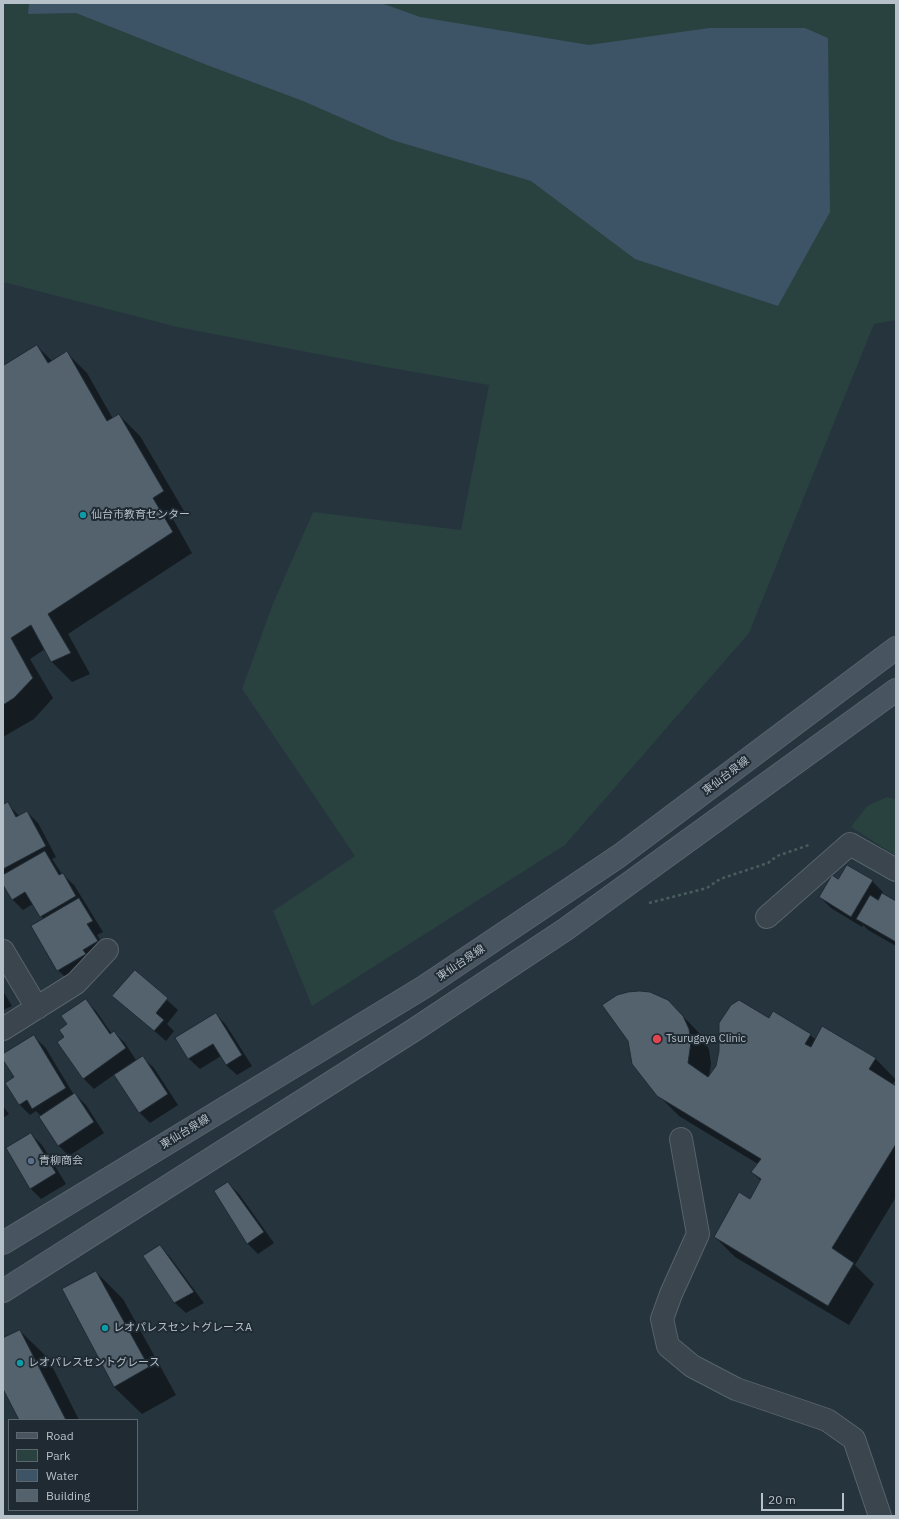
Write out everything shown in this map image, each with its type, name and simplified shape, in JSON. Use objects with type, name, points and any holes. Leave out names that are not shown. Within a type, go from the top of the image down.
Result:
[{"type":"street","name":"東仙台泉線","points":[[3,1243],[431,983],[619,856],[896,648]]},
{"type":"street","points":[[3,1291],[414,1030],[559,934],[896,690]]},
{"type":"street","points":[[767,917],[850,844],[896,870]]},
{"type":"street","points":[[3,1029],[76,983],[107,950]]},
{"type":"street","points":[[3,951],[37,1008]]},
{"type":"street","points":[[681,1139],[698,1234],[671,1294],[662,1319],[668,1346],[692,1366],[736,1389],[826,1420],[854,1439],[880,1516]]},
{"type":"path","points":[[649,903],[707,888],[720,879],[768,863],[777,856],[810,844]]},
{"type":"green space","points":[[3,3],[896,3],[896,320],[874,324],[749,633],[565,845],[312,1006],[273,911],[355,856],[242,689],[272,606],[313,512],[461,530],[489,385],[385,367],[177,327],[3,282]]},
{"type":"green space","points":[[887,797],[896,800],[896,856],[851,827],[867,806]]},
{"type":"water","points":[[29,3],[381,3],[420,17],[589,45],[709,28],[805,28],[828,38],[830,212],[778,306],[635,259],[531,181],[392,140],[303,101],[76,13],[28,14]]},
{"type":"building","name":"仙台市教育センター","points":[[37,345],[48,363],[67,351],[107,421],[119,414],[164,491],[153,498],[173,532],[48,614],[71,653],[51,662],[31,625],[11,638],[33,678],[14,698],[3,705],[3,366]]},
{"type":"building","points":[[8,802],[16,817],[27,811],[46,846],[3,869],[3,805]]},
{"type":"building","points":[[45,851],[59,875],[63,873],[76,896],[40,917],[25,892],[12,900],[3,885],[3,875]]},
{"type":"building","points":[[847,865],[873,880],[851,917],[819,897],[832,875],[838,879]]},
{"type":"building","points":[[882,893],[896,901],[896,942],[856,919],[870,895],[878,900]]},
{"type":"building","points":[[79,898],[93,921],[87,924],[98,941],[83,950],[86,954],[57,971],[31,926]]},
{"type":"building","points":[[135,970],[168,998],[156,1013],[164,1020],[154,1031],[112,996]]},
{"type":"building","points":[[640,991],[650,992],[668,1000],[683,1016],[689,1029],[691,1042],[688,1063],[708,1077],[716,1066],[719,1051],[719,1023],[731,1005],[739,1000],[769,1018],[773,1011],[811,1034],[805,1044],[811,1047],[822,1026],[876,1058],[869,1069],[896,1086],[896,1144],[832,1248],[854,1263],[828,1306],[714,1237],[739,1192],[750,1199],[761,1179],[751,1172],[761,1159],[657,1096],[632,1064],[628,1041],[602,1005],[617,995]]},
{"type":"building","points":[[86,999],[110,1034],[114,1031],[126,1048],[83,1079],[57,1042],[64,1037],[59,1030],[67,1024],[61,1016]]},
{"type":"building","points":[[216,1013],[242,1055],[226,1065],[213,1044],[188,1059],[175,1038]]},
{"type":"building","points":[[34,1035],[66,1088],[32,1109],[27,1100],[19,1105],[5,1083],[14,1077],[3,1060],[3,1054]]},
{"type":"building","points":[[143,1056],[168,1094],[139,1113],[114,1075]]},
{"type":"building","points":[[75,1093],[94,1122],[58,1146],[39,1117]]},
{"type":"building","name":"青柳商会","points":[[31,1133],[56,1173],[30,1189],[6,1148]]},
{"type":"building","points":[[228,1182],[264,1232],[247,1244],[214,1191]]},
{"type":"building","points":[[160,1245],[194,1292],[174,1303],[143,1256]]},
{"type":"building","name":"レオパレスセントグレースA","points":[[96,1271],[149,1367],[114,1387],[62,1289]]},
{"type":"building","name":"レオパレスセントグレース","points":[[20,1330],[65,1419],[18,1419],[3,1389],[3,1338]]},
{"type":"place","name":"仙台市教育センター","points":[[83,515]]},
{"type":"place","name":"Tsurugaya Clinic","points":[[657,1039]]},
{"type":"place","name":"青柳商会","points":[[31,1161]]},
{"type":"place","name":"レオパレスセントグレースA","points":[[105,1328]]},
{"type":"place","name":"レオパレスセントグレース","points":[[20,1363]]}]
